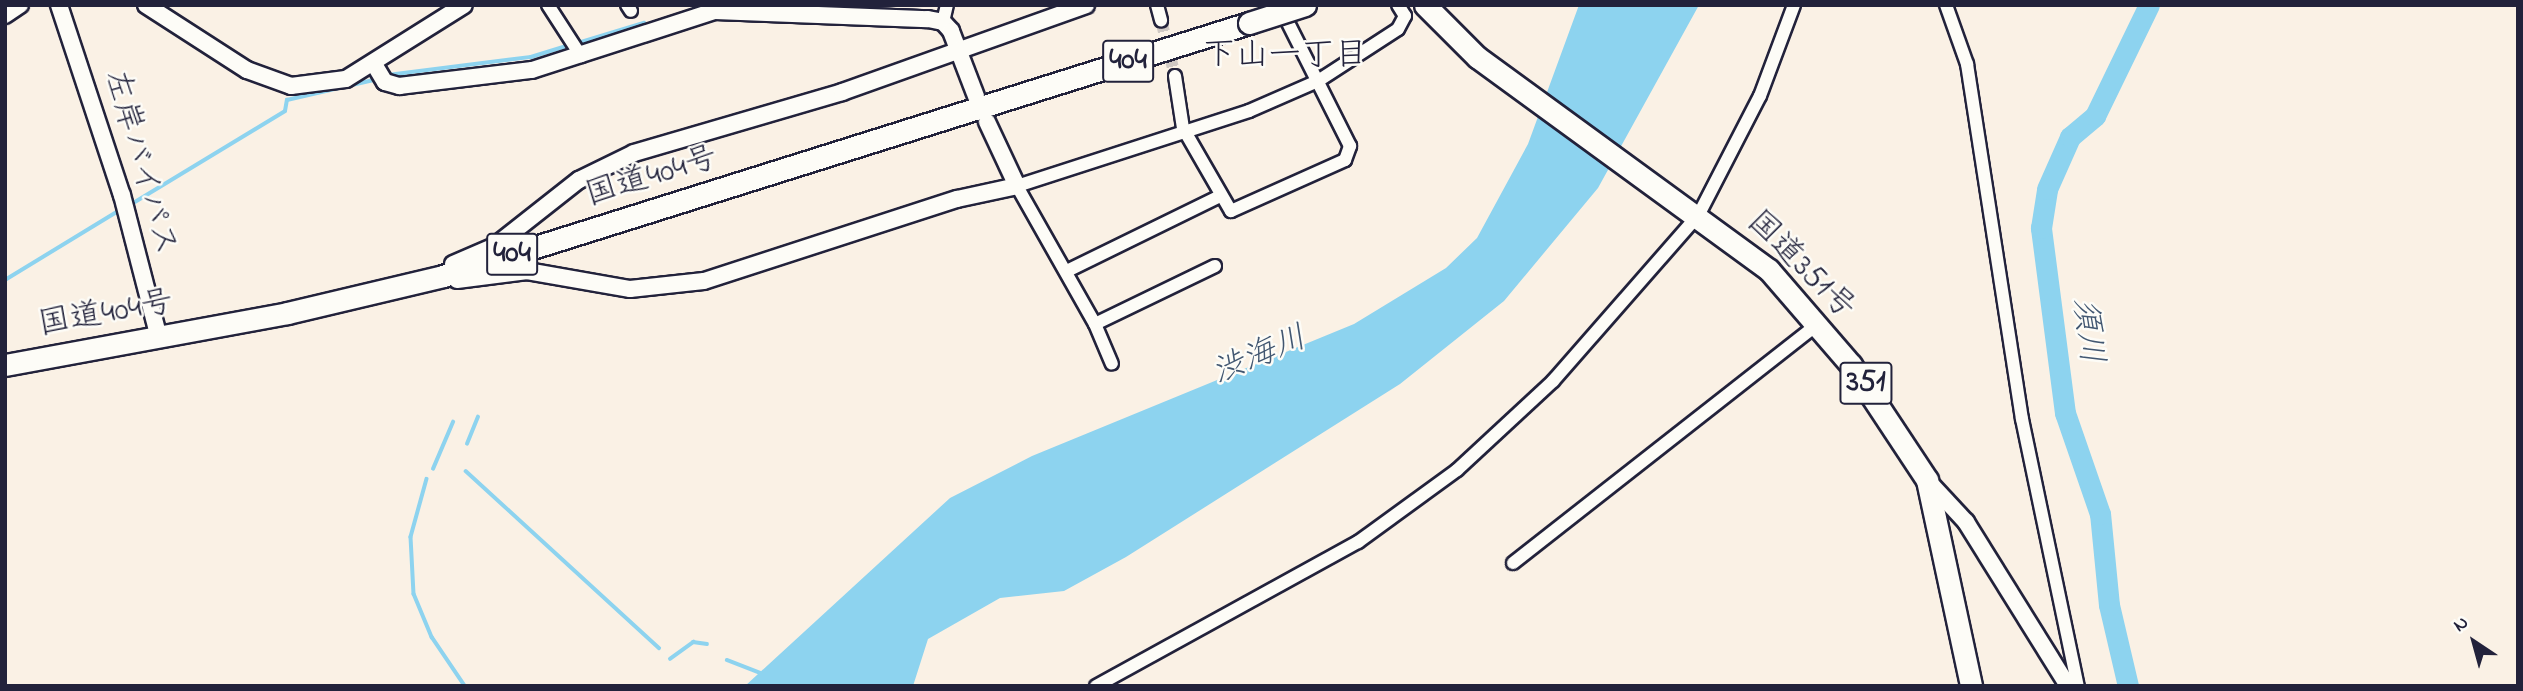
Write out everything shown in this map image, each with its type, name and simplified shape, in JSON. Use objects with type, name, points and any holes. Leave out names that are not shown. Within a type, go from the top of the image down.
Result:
[{"type":"highway","name":"国道404号","points":[[5,365],[159,338],[443,276],[1305,5]]},
{"type":"highway","name":"国道351号","points":[[1425,5],[1478,57],[1694,211],[1769,270],[1818,324],[1874,394],[1927,480],[1971,686]]},
{"type":"street","points":[[5,15],[20,5]]},
{"type":"street","name":"左岸バイパス","points":[[59,5],[122,195],[159,338]]},
{"type":"street","points":[[146,5],[280,84],[320,85],[374,64],[464,5]]},
{"type":"street","points":[[548,5],[581,57]]},
{"type":"street","points":[[354,297],[495,246],[579,180],[634,153],[842,92],[957,46],[1086,5]]},
{"type":"street","points":[[1157,5],[1160,20]]},
{"type":"street","points":[[1175,76],[1183,128],[1220,196],[1237,212],[1345,160],[1350,146],[1280,5]]},
{"type":"street","points":[[354,297],[527,271],[610,287],[672,287],[1017,186],[1183,128],[1249,111],[1318,81],[1398,29],[1405,16],[1398,5]]},
{"type":"street","points":[[1096,686],[1305,576],[1457,470],[1577,357],[1694,211],[1760,96],[1794,5]]},
{"type":"street","points":[[1946,5],[1967,64],[2022,419],[2078,686]]},
{"type":"street","points":[[374,64],[385,82],[399,86],[532,70],[581,57],[715,11],[947,10],[976,96]]},
{"type":"street","points":[[987,122],[1017,186],[1069,270],[1112,364]]},
{"type":"street","points":[[1069,270],[1220,196]]},
{"type":"street","points":[[1095,324],[1215,265]]},
{"type":"street","points":[[1513,563],[1818,324]]},
{"type":"street","points":[[1927,480],[1966,523],[2068,686]]},
{"type":"water","points":[[1579,5],[1699,5],[1598,188],[1504,301],[1400,384],[1126,557],[1064,591],[1000,598],[928,639],[913,686],[745,686],[950,498],[1032,456],[1354,324],[1446,268],[1477,238],[1528,144]]},
{"type":"waterway","name":"須川","points":[[2128,686],[2109,605],[2100,514],[2065,413],[2041,228],[2047,189],[2070,137],[2095,116],[2149,5]]},
{"type":"waterway","points":[[578,43],[644,23]]},
{"type":"waterway","points":[[388,75],[531,57],[570,45]]},
{"type":"waterway","points":[[130,205],[285,111],[287,100],[378,79]]},
{"type":"waterway","points":[[5,280],[120,210]]},
{"type":"waterway","points":[[467,444],[478,417]]},
{"type":"waterway","points":[[433,469],[453,422]]},
{"type":"waterway","points":[[466,471],[659,648]]},
{"type":"waterway","points":[[427,479],[411,537],[414,594],[432,637],[465,686]]},
{"type":"waterway","points":[[670,659],[693,642],[707,644]]},
{"type":"waterway","points":[[727,660],[761,673]]},
{"type":"tunnel","points":[[1161,20],[1175,76]]},
{"type":"district","name":"下山一丁目","points":[[1285,57]]},
{"type":"water label","name":"渋海川","points":[[1260,357]]}]
